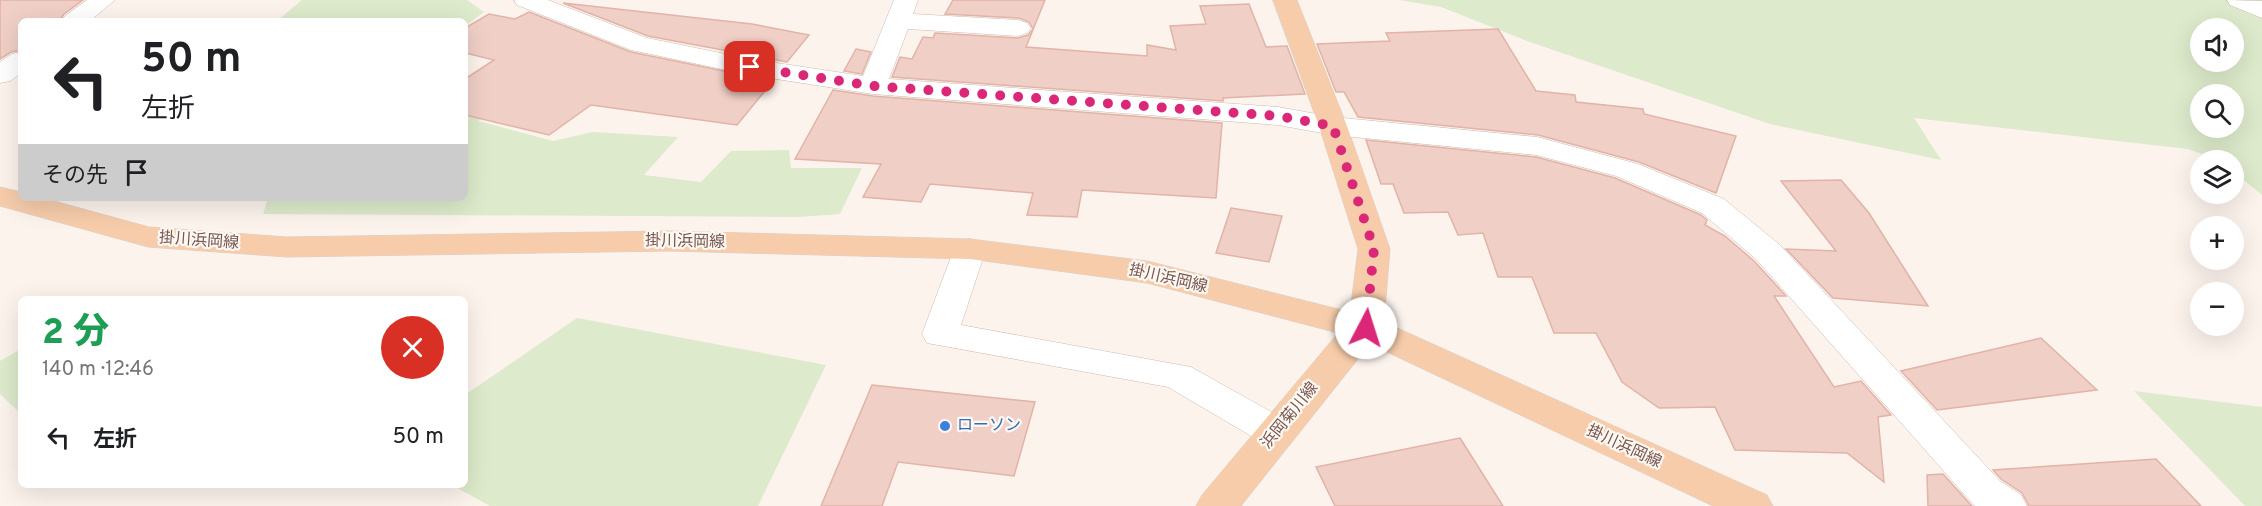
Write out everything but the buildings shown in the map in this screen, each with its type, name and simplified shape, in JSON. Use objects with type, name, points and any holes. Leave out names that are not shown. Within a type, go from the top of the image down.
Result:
[{"type":"main road","points":[[1285,0],[1333,126],[1374,249],[1366,328]]},
{"type":"main road","name":"掛川浜岡線","points":[[0,196],[148,237],[287,248],[669,241],[970,249],[1147,272],[1366,328],[1752,506]]},
{"type":"main road","name":"浜岡菊川線","points":[[1216,506],[1349,343],[1366,328]]},
{"type":"street","points":[[78,18],[103,0]]},
{"type":"street","points":[[526,0],[640,44],[750,67],[873,86],[1278,116],[1333,126],[1538,146],[1627,170],[1713,206],[1768,252],[1986,492],[2006,506]]},
{"type":"street","points":[[2239,0],[2262,10]]},
{"type":"street","points":[[873,86],[902,10],[1018,28]]},
{"type":"street","points":[[0,75],[18,62]]},
{"type":"street","points":[[970,249],[940,334],[1178,376],[1276,433]]},
{"type":"green space","points":[[302,0],[467,0],[484,12],[468,24],[468,18],[281,18]]},
{"type":"green space","points":[[1399,0],[2262,0],[2262,195],[2244,180],[2244,150],[2191,150],[1914,118],[1941,160],[1770,124],[1527,41],[1441,7]]},
{"type":"green space","points":[[468,86],[508,95],[478,121],[553,141],[593,132],[678,137],[644,175],[701,182],[731,151],[789,150],[791,168],[862,168],[840,214],[798,217],[263,214],[267,201],[468,201]]},
{"type":"green space","points":[[577,318],[826,365],[758,506],[490,506],[457,488],[468,488],[468,393]]},
{"type":"green space","points":[[18,351],[18,411],[0,394],[0,361]]},
{"type":"green space","points":[[2134,391],[2262,407],[2262,506],[2245,506]]},
{"type":"place","name":"ローソン","points":[[945,426]]},
{"type":"route","points":[[750,67],[873,86],[1278,116],[1333,126],[1374,249],[1366,328]]}]
